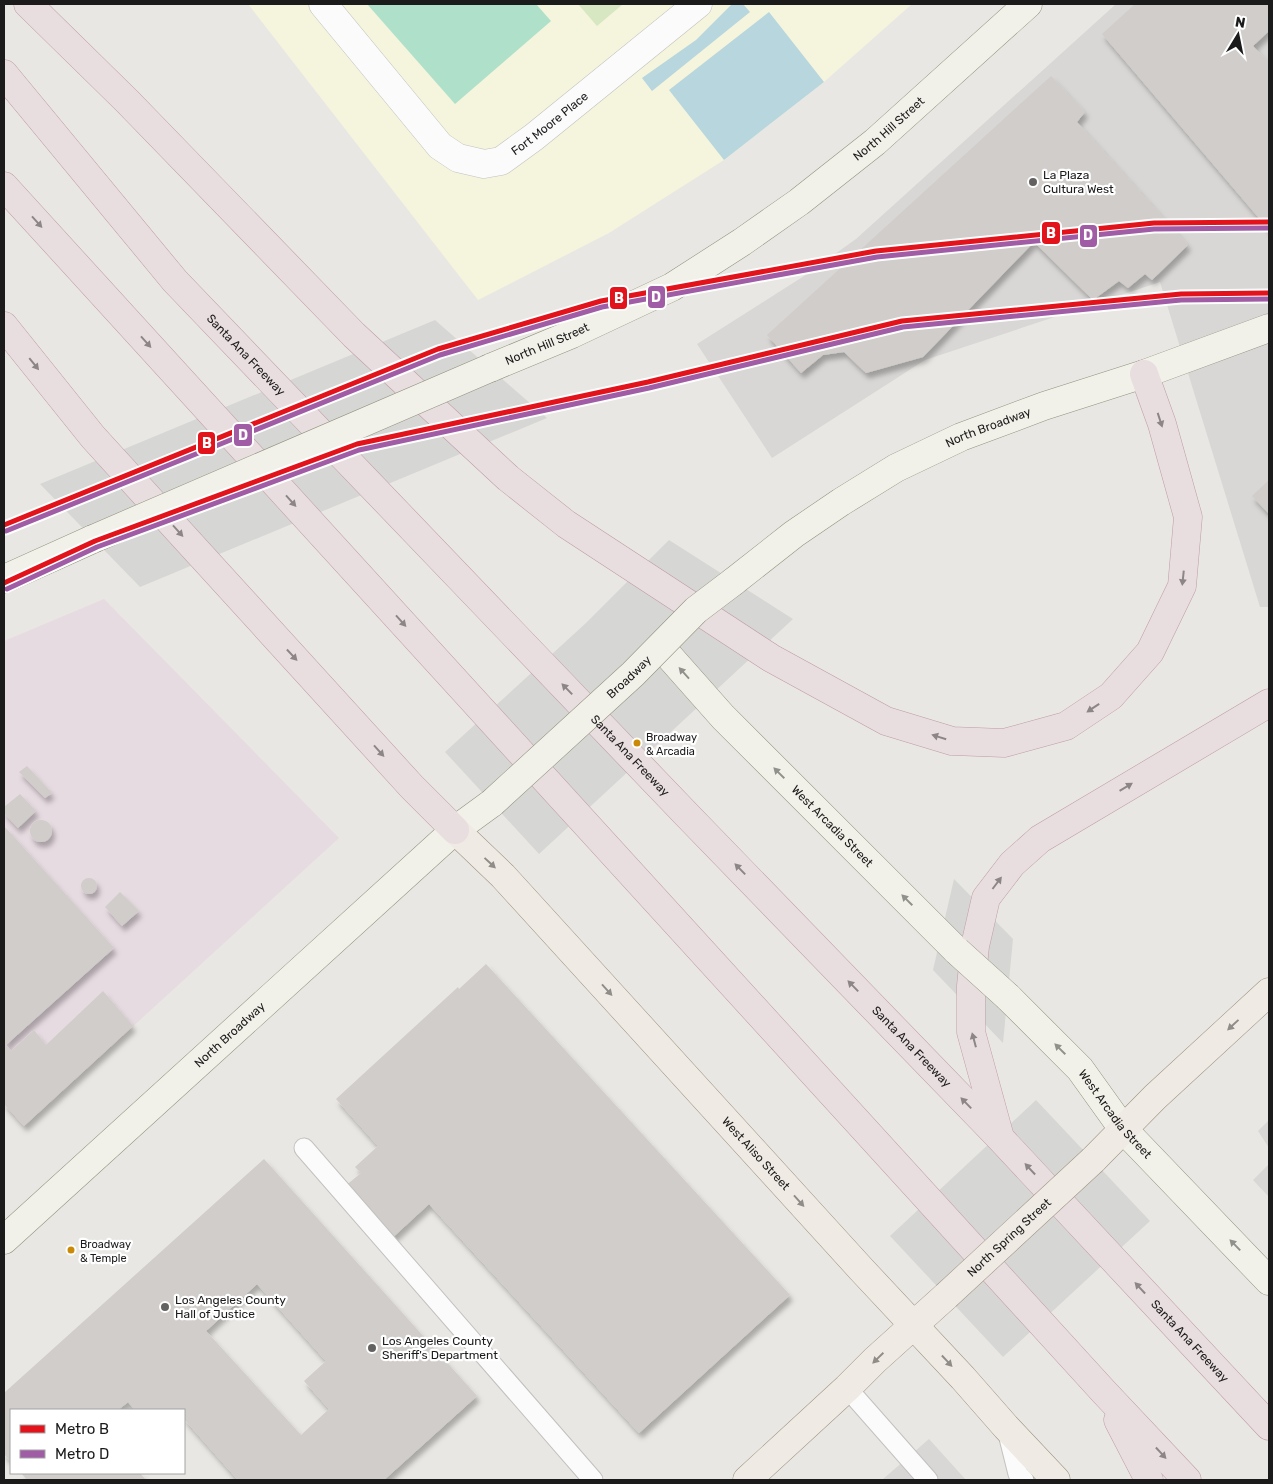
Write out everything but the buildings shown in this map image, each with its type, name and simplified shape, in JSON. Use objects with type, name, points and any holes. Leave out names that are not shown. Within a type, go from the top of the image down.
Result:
[{"type":"highway","points":[[28,4],[126,101],[354,335],[508,478],[566,524],[771,658],[886,721],[952,741],[1004,743],[1066,726],[1111,696],[1150,652],[1182,586],[1188,517],[1162,424],[1144,374]]},
{"type":"highway","name":"Santa Ana Freeway","points":[[4,74],[175,281],[672,800],[1000,1138],[1269,1426]]},
{"type":"highway","points":[[4,186],[1104,1392],[1187,1480]]},
{"type":"highway","points":[[4,326],[110,456],[412,787],[455,830]]},
{"type":"highway","points":[[1000,1138],[971,1032],[971,986],[975,946],[986,898],[1012,864],[1040,839],[1269,703]]},
{"type":"highway","points":[[1104,1392],[1148,1480]]},
{"type":"main road","name":"North Hill Street","points":[[4,579],[572,334],[672,286],[742,242],[799,202],[876,142],[1028,4]]},
{"type":"main road","name":"North Broadway","points":[[734,582],[794,534],[841,502],[896,468],[961,437],[1044,406],[1144,374],[1269,328]]},
{"type":"main road","name":"Broadway","points":[[455,830],[492,803],[661,647],[696,610],[734,582]]},
{"type":"main road","name":"West Arcadia Street","points":[[661,647],[715,708],[949,943],[1008,997],[1080,1069],[1123,1129],[1269,1281]]},
{"type":"main road","name":"North Broadway","points":[[4,1240],[455,830]]},
{"type":"main road","name":"West Aliso Street","points":[[455,830],[504,876],[861,1269],[1056,1480]]},
{"type":"main road","name":"North Spring Street","points":[[747,1480],[1093,1160],[1155,1097],[1269,992]]},
{"type":"street","name":"Fort Moore Place","points":[[323,4],[440,146],[458,158],[484,164],[501,161],[534,137],[698,4]]},
{"type":"lane","points":[[304,1148],[593,1480]]},
{"type":"lane","points":[[846,1388],[928,1480]]},
{"type":"lane","points":[[1006,1426],[1018,1474],[1024,1480]]},
{"type":"shaded area","points":[[248,4],[912,4],[824,82],[724,160],[609,233],[478,300]]},
{"type":"shaded area","points":[[1116,4],[1269,4],[1269,607],[1260,607],[1160,282],[925,360],[772,458],[697,344],[804,276],[856,239]]},
{"type":"shaded area","points":[[104,599],[339,838],[24,1126],[4,1104],[4,641]]},
{"type":"shaded area","points":[[1269,1120],[1269,1148],[1258,1131]]},
{"type":"shaded area","points":[[1269,1164],[1269,1197],[1253,1180]]},
{"type":"shaded area","points":[[929,1439],[966,1480],[882,1480]]},
{"type":"green space","points":[[367,4],[536,4],[551,21],[455,104]]},
{"type":"green space","points":[[578,4],[623,4],[597,26]]},
{"type":"water","points":[[732,4],[743,4],[750,12],[652,91],[642,78],[696,40]]},
{"type":"water","points":[[769,12],[824,82],[724,160],[669,90]]},
{"type":"pier","points":[[435,320],[547,418],[140,587],[40,484]]},
{"type":"pier","points":[[669,540],[793,619],[539,854],[445,752],[586,623]]},
{"type":"pier","points":[[954,879],[1013,939],[1003,1043],[933,970]]},
{"type":"pier","points":[[1036,1100],[1150,1221],[1003,1357],[890,1236]]},
{"type":"metro line","name":"B","points":[[4,525],[438,349],[601,301],[876,251],[1154,223],[1269,222]]},
{"type":"metro line","name":"D","points":[[6,531],[440,355],[602,307],[877,257],[1154,229],[1269,228]]},
{"type":"metro line","name":"B","points":[[4,583],[95,541],[357,444],[648,382],[902,321],[1181,294],[1269,293]]},
{"type":"metro line","name":"D","points":[[7,589],[97,547],[359,450],[649,388],[903,327],[1181,300],[1269,299]]},
{"type":"place","name":"La Plaza Cultura West","points":[[1033,182]]},
{"type":"place","name":"Broadway & Arcadia","points":[[637,743]]},
{"type":"place","name":"Broadway & Temple","points":[[71,1250]]},
{"type":"place","name":"Los Angeles County Hall of Justice","points":[[165,1307]]},
{"type":"place","name":"Los Angeles County Sheriff's Department","points":[[372,1348]]}]
